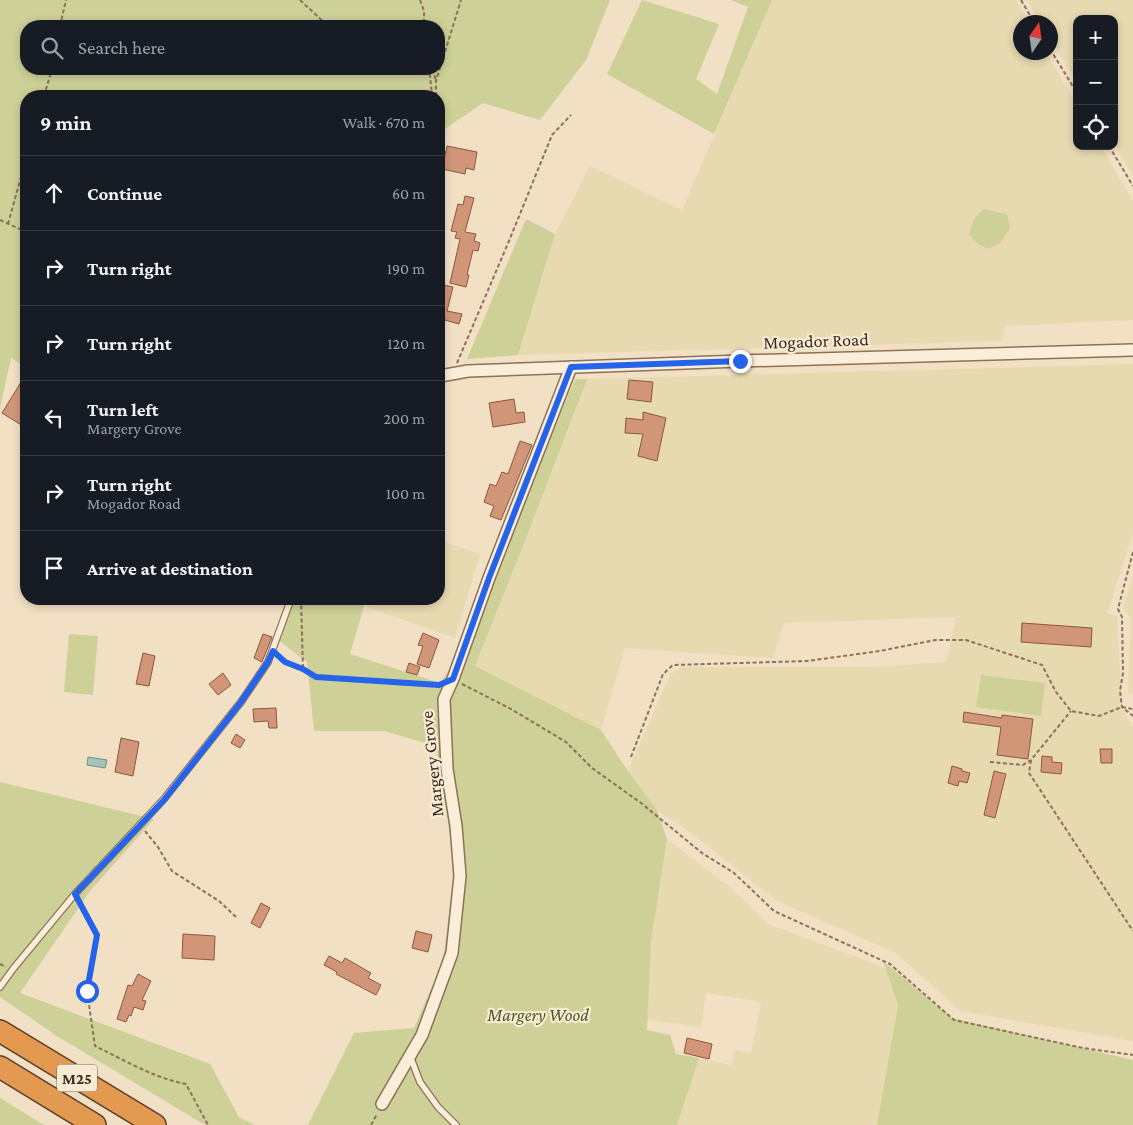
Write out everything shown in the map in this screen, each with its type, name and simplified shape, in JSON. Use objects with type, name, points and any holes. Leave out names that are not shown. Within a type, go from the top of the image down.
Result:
[{"type":"highway","name":"M25","points":[[0,1031],[155,1125]]},
{"type":"highway","name":"M25","points":[[0,1067],[95,1125]]},
{"type":"street","name":"Mogador Road","points":[[445,375],[468,371],[759,360],[1133,350]]},
{"type":"street","name":"Margery Grove","points":[[382,1104],[422,1035],[452,953],[460,876],[456,826],[447,769],[444,699],[571,367]]},
{"type":"lane","points":[[1,986],[75,894],[164,800],[241,702],[268,662],[289,605]]},
{"type":"lane","points":[[410,1056],[420,1082],[438,1107],[456,1125]]},
{"type":"path","points":[[61,20],[66,0]]},
{"type":"path","points":[[300,0],[322,20]]},
{"type":"path","points":[[420,0],[424,11],[424,20]]},
{"type":"path","points":[[445,52],[461,0]]},
{"type":"path","points":[[1020,0],[1030,15]]},
{"type":"path","points":[[1056,60],[1073,87]]},
{"type":"path","points":[[46,90],[50,75]]},
{"type":"path","points":[[430,75],[431,90]]},
{"type":"path","points":[[434,75],[436,90]]},
{"type":"path","points":[[436,81],[438,75]]},
{"type":"path","points":[[445,369],[509,241],[552,135],[571,115]]},
{"type":"path","points":[[1111,150],[1133,186]]},
{"type":"path","points":[[8,224],[20,181]]},
{"type":"path","points":[[0,220],[20,229]]},
{"type":"path","points":[[1133,552],[1118,609],[1122,617],[1123,673],[1120,691],[1122,706],[1133,716]]},
{"type":"path","points":[[301,605],[303,669]]},
{"type":"path","points":[[631,757],[663,674],[673,665],[807,661],[880,651],[935,640],[966,640],[1042,665],[1056,692],[1071,711],[1099,716],[1122,706],[1133,709]]},
{"type":"path","points":[[273,651],[285,662],[303,669],[316,677],[439,685],[453,679],[511,709],[566,742],[592,768],[641,803],[702,853],[734,873],[774,911],[890,964],[954,1020],[1064,1045],[1133,1055]]},
{"type":"path","points":[[990,762],[1023,765],[1031,760],[1071,711]]},
{"type":"path","points":[[1031,760],[1029,773],[1133,931]]},
{"type":"path","points":[[140,825],[158,847],[172,871],[219,901],[236,917]]},
{"type":"path","points":[[75,894],[97,935],[87,991],[95,1046],[175,1082],[186,1084],[208,1125]]},
{"type":"path","points":[[371,1125],[382,1104]]},
{"type":"shaded area","points":[[772,0],[1016,0],[1025,15],[1013,15],[1013,60],[1050,60],[1073,98],[1073,150],[1103,150],[1133,202],[1133,320],[1005,326],[1002,341],[518,355],[555,234],[590,166],[682,210]]},
{"type":"shaded area","points":[[1027,0],[1133,0],[1133,176],[1117,150],[1118,15],[1073,15],[1073,76],[1058,51],[1058,15],[1036,15]]},
{"type":"shaded area","points":[[1133,364],[1133,533],[1107,614],[1117,616],[1122,707],[1133,728],[1133,1041],[960,1011],[896,953],[777,901],[690,832],[657,810],[628,771],[670,675],[681,667],[873,667],[946,662],[956,617],[784,623],[773,658],[625,648],[601,730],[475,666],[587,379]]},
{"type":"shaded area","points":[[445,542],[480,554],[455,638],[364,606],[445,605]]},
{"type":"shaded area","points":[[1133,576],[1133,694],[1128,693],[1130,618],[1123,608]]},
{"type":"shaded area","points":[[667,839],[731,888],[768,924],[886,968],[898,1005],[877,1125],[677,1125],[699,1058],[731,1065],[735,1050],[751,1053],[761,1002],[706,993],[701,1027],[647,1020],[651,941]]},
{"type":"green space","points":[[0,0],[610,0],[586,60],[540,120],[483,103],[445,129],[445,90],[20,90],[20,363],[11,358],[0,408]]},
{"type":"green space","points":[[642,0],[719,24],[696,79],[717,94],[748,7],[731,0],[772,0],[714,134],[607,74]]},
{"type":"green space","points":[[984,209],[1007,214],[1010,228],[999,244],[988,249],[978,244],[969,234],[974,219]]},
{"type":"green space","points":[[526,219],[555,234],[518,355],[467,359]]},
{"type":"green space","name":"Margery Wood","points":[[575,379],[587,379],[475,666],[601,730],[657,810],[667,839],[651,941],[647,1030],[670,1035],[676,1054],[699,1058],[677,1125],[308,1125],[354,1033],[414,1028],[443,961],[455,868],[436,746],[384,731],[314,731],[307,662],[278,640],[291,605],[364,605],[350,654],[440,683],[458,657]]},
{"type":"green space","points":[[69,634],[98,636],[93,695],[64,692]]},
{"type":"green space","points":[[981,675],[1045,683],[1041,716],[976,707]]},
{"type":"green space","points":[[0,782],[154,819],[90,891],[20,993],[210,1064],[239,1117],[255,1125],[205,1125],[57,1036],[0,997]]},
{"type":"green space","points":[[883,961],[952,1018],[1133,1060],[1133,1125],[877,1125],[898,1005]]},
{"type":"green space","points":[[0,1098],[44,1125],[0,1125]]},
{"type":"water","points":[[88,757],[107,760],[105,768],[87,765]]},
{"type":"building","points":[[447,146],[477,152],[474,170],[466,168],[465,174],[445,170]]},
{"type":"building","points":[[465,196],[474,198],[465,232],[476,234],[474,241],[480,243],[478,251],[473,250],[466,287],[450,283],[460,239],[455,238],[457,232],[451,231],[458,204],[463,205]]},
{"type":"building","points":[[445,285],[453,287],[447,311],[462,314],[459,324],[445,320]]},
{"type":"building","points":[[629,380],[653,382],[651,402],[627,399]]},
{"type":"building","points":[[20,384],[20,424],[2,413]]},
{"type":"building","points":[[514,399],[516,413],[524,412],[525,422],[493,427],[489,403]]},
{"type":"building","points":[[643,412],[666,418],[657,461],[638,456],[643,434],[625,433],[626,418],[643,420]]},
{"type":"building","points":[[520,441],[532,445],[501,520],[490,516],[494,506],[484,502],[490,484],[496,486],[502,472],[508,474]]},
{"type":"building","points":[[1022,623],[1092,628],[1091,647],[1021,642]]},
{"type":"building","points":[[423,633],[439,640],[429,668],[417,664],[423,646],[418,645]]},
{"type":"building","points":[[263,634],[272,637],[262,662],[254,658]]},
{"type":"building","points":[[143,653],[155,656],[149,686],[136,684]]},
{"type":"building","points":[[409,663],[420,667],[417,675],[406,672]]},
{"type":"building","points":[[223,673],[231,685],[218,695],[209,684]]},
{"type":"building","points":[[276,708],[277,728],[269,728],[268,721],[254,722],[253,709]]},
{"type":"building","points":[[964,712],[1002,718],[1002,715],[1033,719],[1028,759],[997,755],[1001,727],[963,722]]},
{"type":"building","points":[[236,734],[245,740],[240,748],[231,743]]},
{"type":"building","points":[[121,738],[139,742],[133,776],[115,772]]},
{"type":"building","points":[[1100,749],[1112,749],[1112,763],[1101,763]]},
{"type":"building","points":[[1042,756],[1052,757],[1052,762],[1062,763],[1061,774],[1041,772]]},
{"type":"building","points":[[952,766],[970,773],[967,783],[959,781],[958,786],[948,783]]},
{"type":"building","points":[[994,771],[1006,774],[995,818],[984,815]]},
{"type":"building","points":[[261,903],[270,908],[260,928],[251,923]]},
{"type":"building","points":[[416,931],[432,935],[428,952],[412,948]]},
{"type":"building","points":[[183,934],[215,936],[214,960],[182,958]]},
{"type":"building","points":[[329,956],[342,963],[345,958],[371,973],[368,978],[381,985],[376,995],[336,974],[337,972],[324,965]]},
{"type":"building","points":[[138,974],[151,981],[142,1000],[146,1001],[143,1010],[134,1007],[131,1016],[129,1015],[126,1022],[117,1019],[128,985],[132,986]]},
{"type":"building","points":[[687,1038],[712,1044],[709,1059],[684,1053]]},
{"type":"route","points":[[87,991],[97,935],[75,894],[164,800],[241,702],[268,662],[273,651],[285,662],[303,669],[316,677],[439,685],[453,679],[489,578],[571,367],[740,361]]}]
